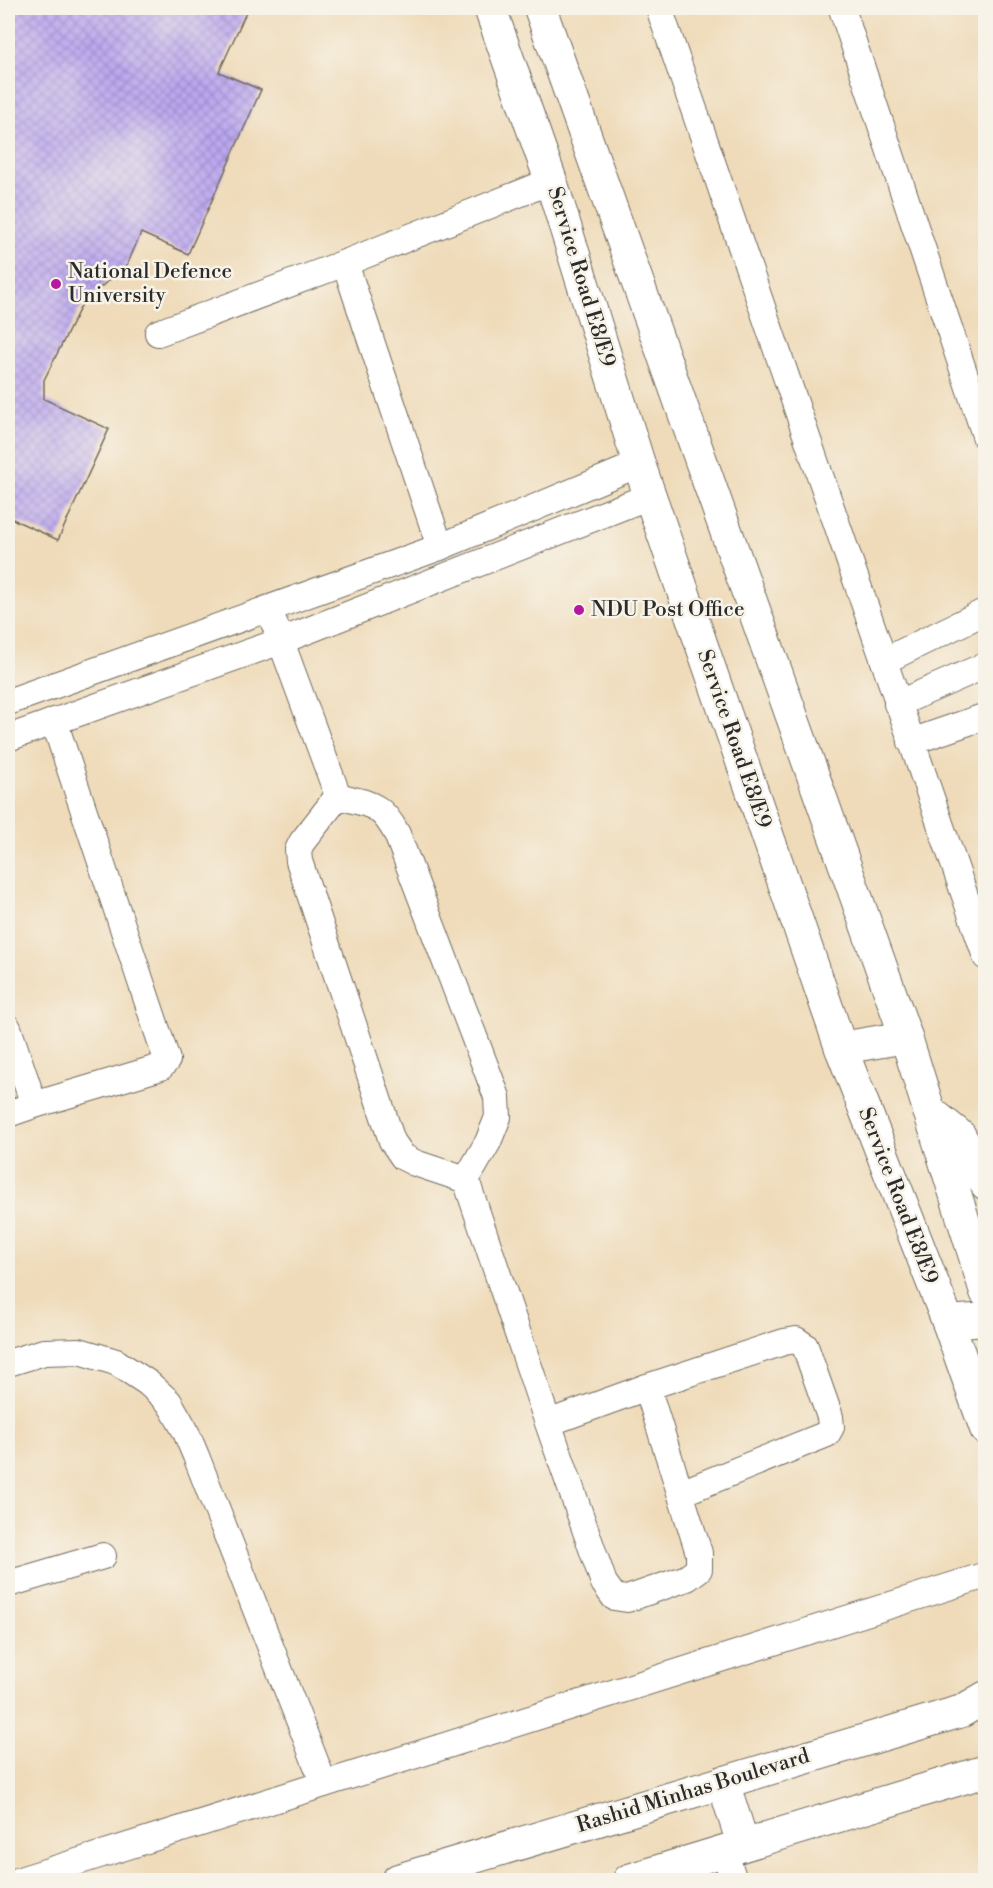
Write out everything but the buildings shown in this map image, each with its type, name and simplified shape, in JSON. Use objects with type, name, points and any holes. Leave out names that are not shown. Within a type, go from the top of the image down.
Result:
[{"type":"street","name":"Service Road E8/E9","points":[[490,8],[551,181],[639,464],[841,1048],[948,1322],[986,1429]]},
{"type":"street","points":[[540,8],[906,1037],[986,1292]]},
{"type":"street","points":[[659,8],[986,957]]},
{"type":"street","points":[[842,9],[986,438]]},
{"type":"street","points":[[158,333],[345,264],[551,181]]},
{"type":"street","points":[[345,264],[440,547]]},
{"type":"street","points":[[8,702],[440,547],[639,464]]},
{"type":"street","points":[[8,738],[281,641],[650,496]]},
{"type":"street","points":[[269,609],[338,796]]},
{"type":"street","points":[[884,661],[986,610]]},
{"type":"street","points":[[897,704],[986,665]]},
{"type":"street","points":[[911,742],[986,716]]},
{"type":"street","points":[[8,1114],[161,1067],[167,1060],[54,721]]},
{"type":"street","points":[[338,796],[298,850],[303,873],[392,1141],[403,1157],[466,1179]]},
{"type":"street","points":[[338,796],[377,807],[393,826],[496,1097],[498,1117],[488,1142],[466,1179],[604,1583],[614,1597],[627,1599],[687,1578],[699,1569],[699,1553],[647,1387]]},
{"type":"street","points":[[8,1028],[34,1105]]},
{"type":"street","points":[[841,1048],[906,1037]]},
{"type":"street","points":[[929,1112],[960,1136],[986,1184]]},
{"type":"street","points":[[948,1322],[986,1319]]},
{"type":"street","points":[[548,1423],[647,1387],[784,1342],[796,1340],[805,1346],[830,1417],[831,1427],[827,1434],[681,1493]]},
{"type":"street","points":[[8,1363],[44,1352],[79,1351],[116,1362],[148,1383],[169,1402],[196,1456],[324,1784]]},
{"type":"street","points":[[8,1584],[103,1556]]},
{"type":"street","points":[[20,1881],[986,1575]]},
{"type":"street","name":"Rashid Minhas Boulevard","points":[[398,1881],[962,1711],[986,1697]]},
{"type":"street","points":[[629,1881],[690,1871],[733,1848],[986,1771]]},
{"type":"street","points":[[723,1782],[733,1848],[734,1881]]},
{"type":"place","name":"National Defence University","points":[[56,284]]},
{"type":"place","name":"NDU Post Office","points":[[579,610]]}]
